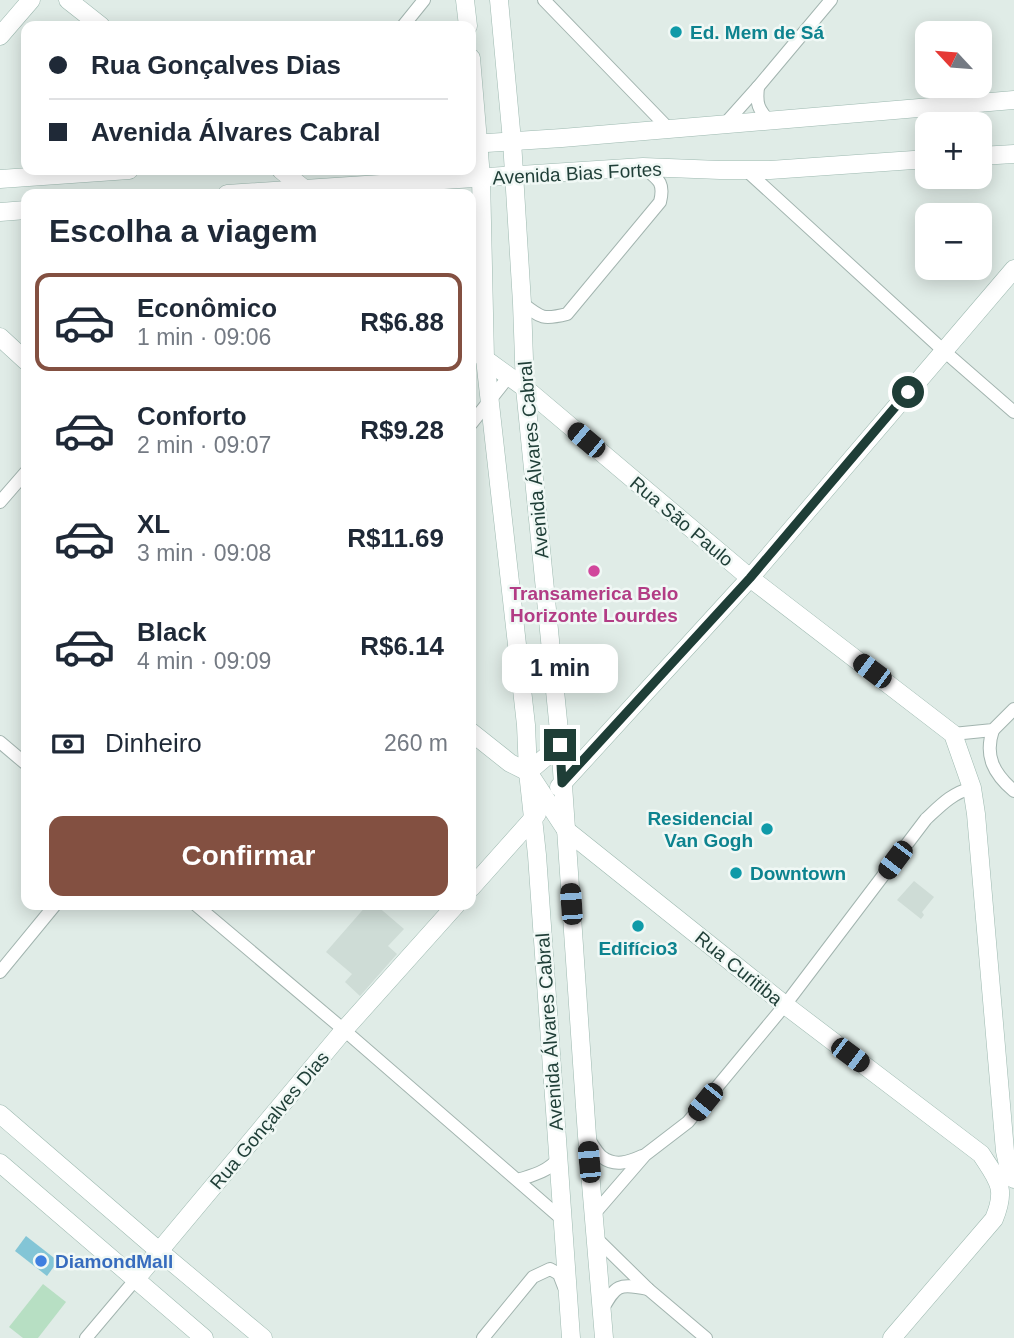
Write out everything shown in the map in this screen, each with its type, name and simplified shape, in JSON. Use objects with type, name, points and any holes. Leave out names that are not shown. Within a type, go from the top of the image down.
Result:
[{"type":"street","points":[[0,36],[31,0]]},
{"type":"street","points":[[68,0],[95,21]]},
{"type":"street","points":[[407,21],[424,0]]},
{"type":"street","points":[[466,0],[468,21]]},
{"type":"street","name":"Avenida Álvares Cabral","points":[[499,0],[512,141],[525,388],[560,745],[604,1338]]},
{"type":"street","points":[[544,0],[669,129]]},
{"type":"street","points":[[724,125],[831,0]]},
{"type":"street","points":[[758,87],[758,106],[769,122]]},
{"type":"street","name":"Avenida Bias Fortes","points":[[476,144],[1014,100]]},
{"type":"street","name":"Avenida Álvares Cabral","points":[[476,153],[481,177],[485,359],[526,725],[571,1338]]},
{"type":"street","points":[[992,155],[1014,154]]},
{"type":"street","name":"Avenida Bias Fortes","points":[[366,189],[481,177],[643,167],[769,170],[915,160]]},
{"type":"street","points":[[522,303],[537,315],[550,319],[568,314],[660,202],[660,180],[643,167]]},
{"type":"street","points":[[745,170],[1014,412]]},
{"type":"street","points":[[769,170],[766,177],[769,190]]},
{"type":"street","points":[[0,179],[57,175]]},
{"type":"street","points":[[287,175],[305,189]]},
{"type":"street","points":[[0,212],[21,210]]},
{"type":"street","points":[[476,882],[562,783],[750,578],[1014,269]]},
{"type":"street","points":[[0,337],[21,356]]},
{"type":"street","name":"Rua São Paulo","points":[[476,350],[525,388],[750,578],[953,734]]},
{"type":"street","points":[[476,418],[509,376]]},
{"type":"street","points":[[0,502],[21,478]]},
{"type":"street","points":[[1014,709],[993,730],[989,752],[1003,782],[1014,792]]},
{"type":"street","points":[[993,730],[953,734],[972,788],[976,814],[1005,1151],[1014,1179]]},
{"type":"street","name":"Rua Curitiba","points":[[476,736],[510,763],[528,772],[566,830],[785,1005],[981,1154],[997,1178],[1001,1192],[994,1219],[892,1338]]},
{"type":"street","points":[[0,742],[21,760]]},
{"type":"street","points":[[528,772],[560,745]]},
{"type":"street","points":[[594,1214],[645,1155],[688,1122],[785,1005],[926,819],[947,799],[972,788]]},
{"type":"street","points":[[0,972],[51,910]]},
{"type":"street","points":[[201,910],[563,1220]]},
{"type":"street","name":"Rua Gonçalves Dias","points":[[86,1338],[344,1030],[452,910]]},
{"type":"street","points":[[0,1114],[263,1338]]},
{"type":"street","points":[[587,1136],[602,1157],[614,1162],[626,1163],[645,1155]]},
{"type":"street","points":[[981,1154],[992,1157],[1005,1151]]},
{"type":"street","points":[[518,1180],[540,1173],[558,1159]]},
{"type":"street","points":[[0,1163],[204,1338]]},
{"type":"street","points":[[596,1238],[648,1289],[706,1338]]},
{"type":"street","points":[[483,1338],[533,1277],[550,1269],[559,1274],[568,1297]]},
{"type":"street","points":[[601,1312],[613,1292],[620,1287],[629,1285],[648,1289]]},
{"type":"shaded area","points":[[914,881],[934,897],[922,912],[924,915],[921,919],[897,900]]},
{"type":"shaded area","points":[[363,910],[382,910],[404,929],[388,946],[397,954],[360,996],[345,982],[352,974],[326,952]]},
{"type":"green space","points":[[43,1284],[66,1302],[38,1338],[23,1338],[9,1327]]},
{"type":"water","points":[[26,1236],[58,1261],[47,1276],[15,1251]]},
{"type":"place","name":"Ed. Mem de Sá","points":[[676,32]]},
{"type":"place","name":"Transamerica Belo Horizonte Lourdes","points":[[594,571]]},
{"type":"place","name":"Residencial Van Gogh","points":[[767,829]]},
{"type":"place","name":"Downtown","points":[[736,873]]},
{"type":"place","name":"Edifício3","points":[[638,926]]},
{"type":"place","name":"DiamondMall","points":[[41,1261]]},
{"type":"route","points":[[560,745],[562,783],[750,578],[908,392]]}]
